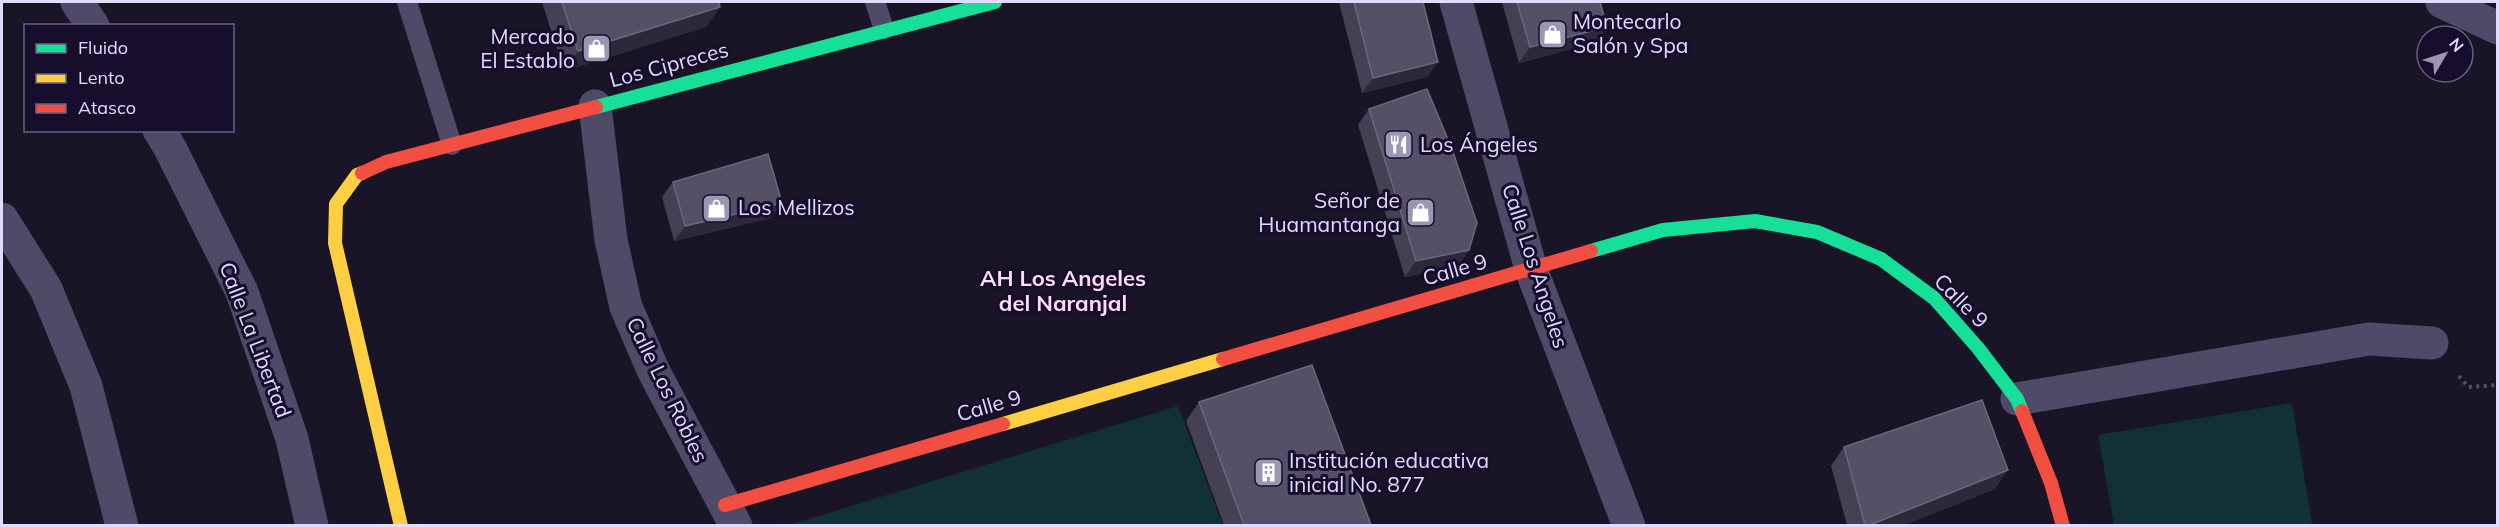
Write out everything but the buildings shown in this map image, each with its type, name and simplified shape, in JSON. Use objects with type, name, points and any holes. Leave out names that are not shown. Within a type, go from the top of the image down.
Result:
[{"type":"street","points":[[77,2],[92,24]]},
{"type":"street","name":"Los Cipreces","points":[[398,512],[334,243],[336,204],[357,175],[386,162],[884,29],[995,2]]},
{"type":"street","name":"Calle Los Angeles","points":[[1456,2],[1531,269],[1629,525]]},
{"type":"street","points":[[2442,2],[2498,28]]},
{"type":"street","name":"Calle Los Robles","points":[[595,106],[611,240],[626,307],[654,372],[731,515]]},
{"type":"street","name":"Calle La Libertad","points":[[160,132],[242,292],[292,439],[312,525]]},
{"type":"street","points":[[2,219],[46,289],[86,386],[123,525]]},
{"type":"street","name":"Calle 9","points":[[731,515],[1663,230],[1755,221],[1817,232],[1881,259],[1934,298],[1978,348],[2017,399],[2051,483],[2063,525]]},
{"type":"street","points":[[2017,399],[2369,339],[2432,343]]},
{"type":"street","points":[[398,512],[419,525]]},
{"type":"lane","points":[[407,2],[452,145]]},
{"type":"lane","points":[[875,2],[884,29]]},
{"type":"green space","points":[[2292,403],[2312,523],[2297,526],[2114,525],[2098,435]]},
{"type":"green space","points":[[1178,406],[1223,525],[789,525]]},
{"type":"traffic: fast","points":[[596,107],[995,2]]},
{"type":"traffic: fast","points":[[1591,251],[1663,230],[1755,221],[1817,232],[1881,259],[1934,298],[1978,348],[2017,399],[2022,411]]},
{"type":"traffic: slow","points":[[362,173],[357,175],[336,204],[335,243],[401,526]]},
{"type":"traffic: slow","points":[[1003,424],[1223,359]]},
{"type":"traffic: jam","points":[[362,173],[386,162],[596,107]]},
{"type":"traffic: jam","points":[[1223,359],[1591,251]]},
{"type":"traffic: jam","points":[[2022,411],[2051,483],[2063,526]]},
{"type":"traffic: jam","points":[[725,505],[1003,424]]},
{"type":"place","name":"Montecarlo Salón y Spa","points":[[1552,34]]},
{"type":"place","name":"Mercado El Establo","points":[[596,49]]},
{"type":"place","name":"Los Ángeles","points":[[1399,145]]},
{"type":"place","name":"Los Mellizos","points":[[717,208]]},
{"type":"place","name":"Señor de Huamantanga","points":[[1421,213]]},
{"type":"place","name":"Institución educativa inicial No. 877","points":[[1268,473]]},
{"type":"district","name":"AH Los Angeles del Naranjal","points":[[1063,290]]}]
